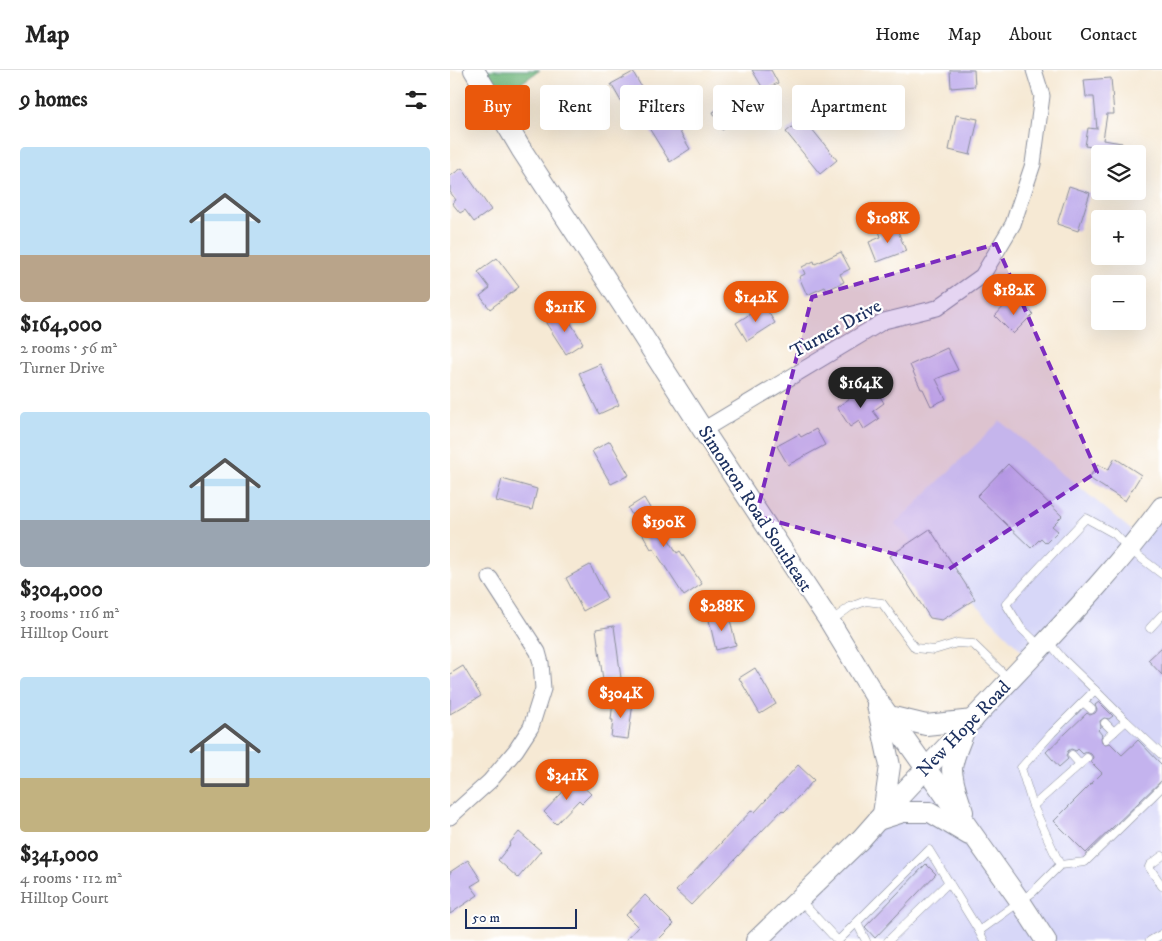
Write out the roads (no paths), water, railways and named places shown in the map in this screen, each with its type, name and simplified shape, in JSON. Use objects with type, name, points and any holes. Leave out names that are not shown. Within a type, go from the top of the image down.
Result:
[{"type":"street","name":"Simonton Road Southeast","points":[[474,70],[521,149],[830,622],[876,698],[1020,901],[1046,941]]},
{"type":"street","name":"Turner Drive","points":[[703,430],[884,321],[937,308],[982,276],[1012,224],[1033,164],[1042,96],[1034,70]]},
{"type":"street","name":"New Hope Road","points":[[756,941],[861,838],[1044,644],[1130,549],[1162,507]]},
{"type":"street","points":[[450,817],[490,781],[516,750],[531,727],[543,689],[538,652],[490,578]]},
{"type":"street","points":[[876,698],[890,766],[879,817],[903,812],[930,812],[971,833]]},
{"type":"street","points":[[889,716],[926,726],[970,723],[955,756],[952,769],[971,833]]},
{"type":"lane","points":[[1162,574],[1130,549],[1115,534],[1086,518],[1006,604],[1021,628],[1062,658],[1162,755]]},
{"type":"lane","points":[[830,622],[850,608],[866,601],[882,604],[916,648],[934,650],[957,643],[973,644],[1010,680]]},
{"type":"lane","points":[[1150,628],[1162,615]]},
{"type":"lane","points":[[1060,865],[1033,806],[1021,768],[1052,733],[1095,690]]},
{"type":"lane","points":[[1083,702],[1091,709]]},
{"type":"lane","points":[[1069,716],[1076,724]]},
{"type":"lane","points":[[1106,739],[1126,721]]},
{"type":"lane","points":[[1105,723],[1114,732]]},
{"type":"lane","points":[[1052,733],[1058,740]]},
{"type":"lane","points":[[1072,755],[1080,764]]},
{"type":"lane","points":[[1033,806],[1086,758]]},
{"type":"lane","points":[[979,931],[1033,892],[1060,865],[1085,862],[1162,787]]},
{"type":"lane","points":[[799,898],[838,941],[929,850],[984,941]]},
{"type":"lane","points":[[1162,856],[1149,867],[1162,886]]},
{"type":"lane","points":[[888,941],[949,882]]},
{"type":"lane","points":[[856,923],[866,941]]},
{"type":"lane","points":[[1150,941],[1162,934]]}]
